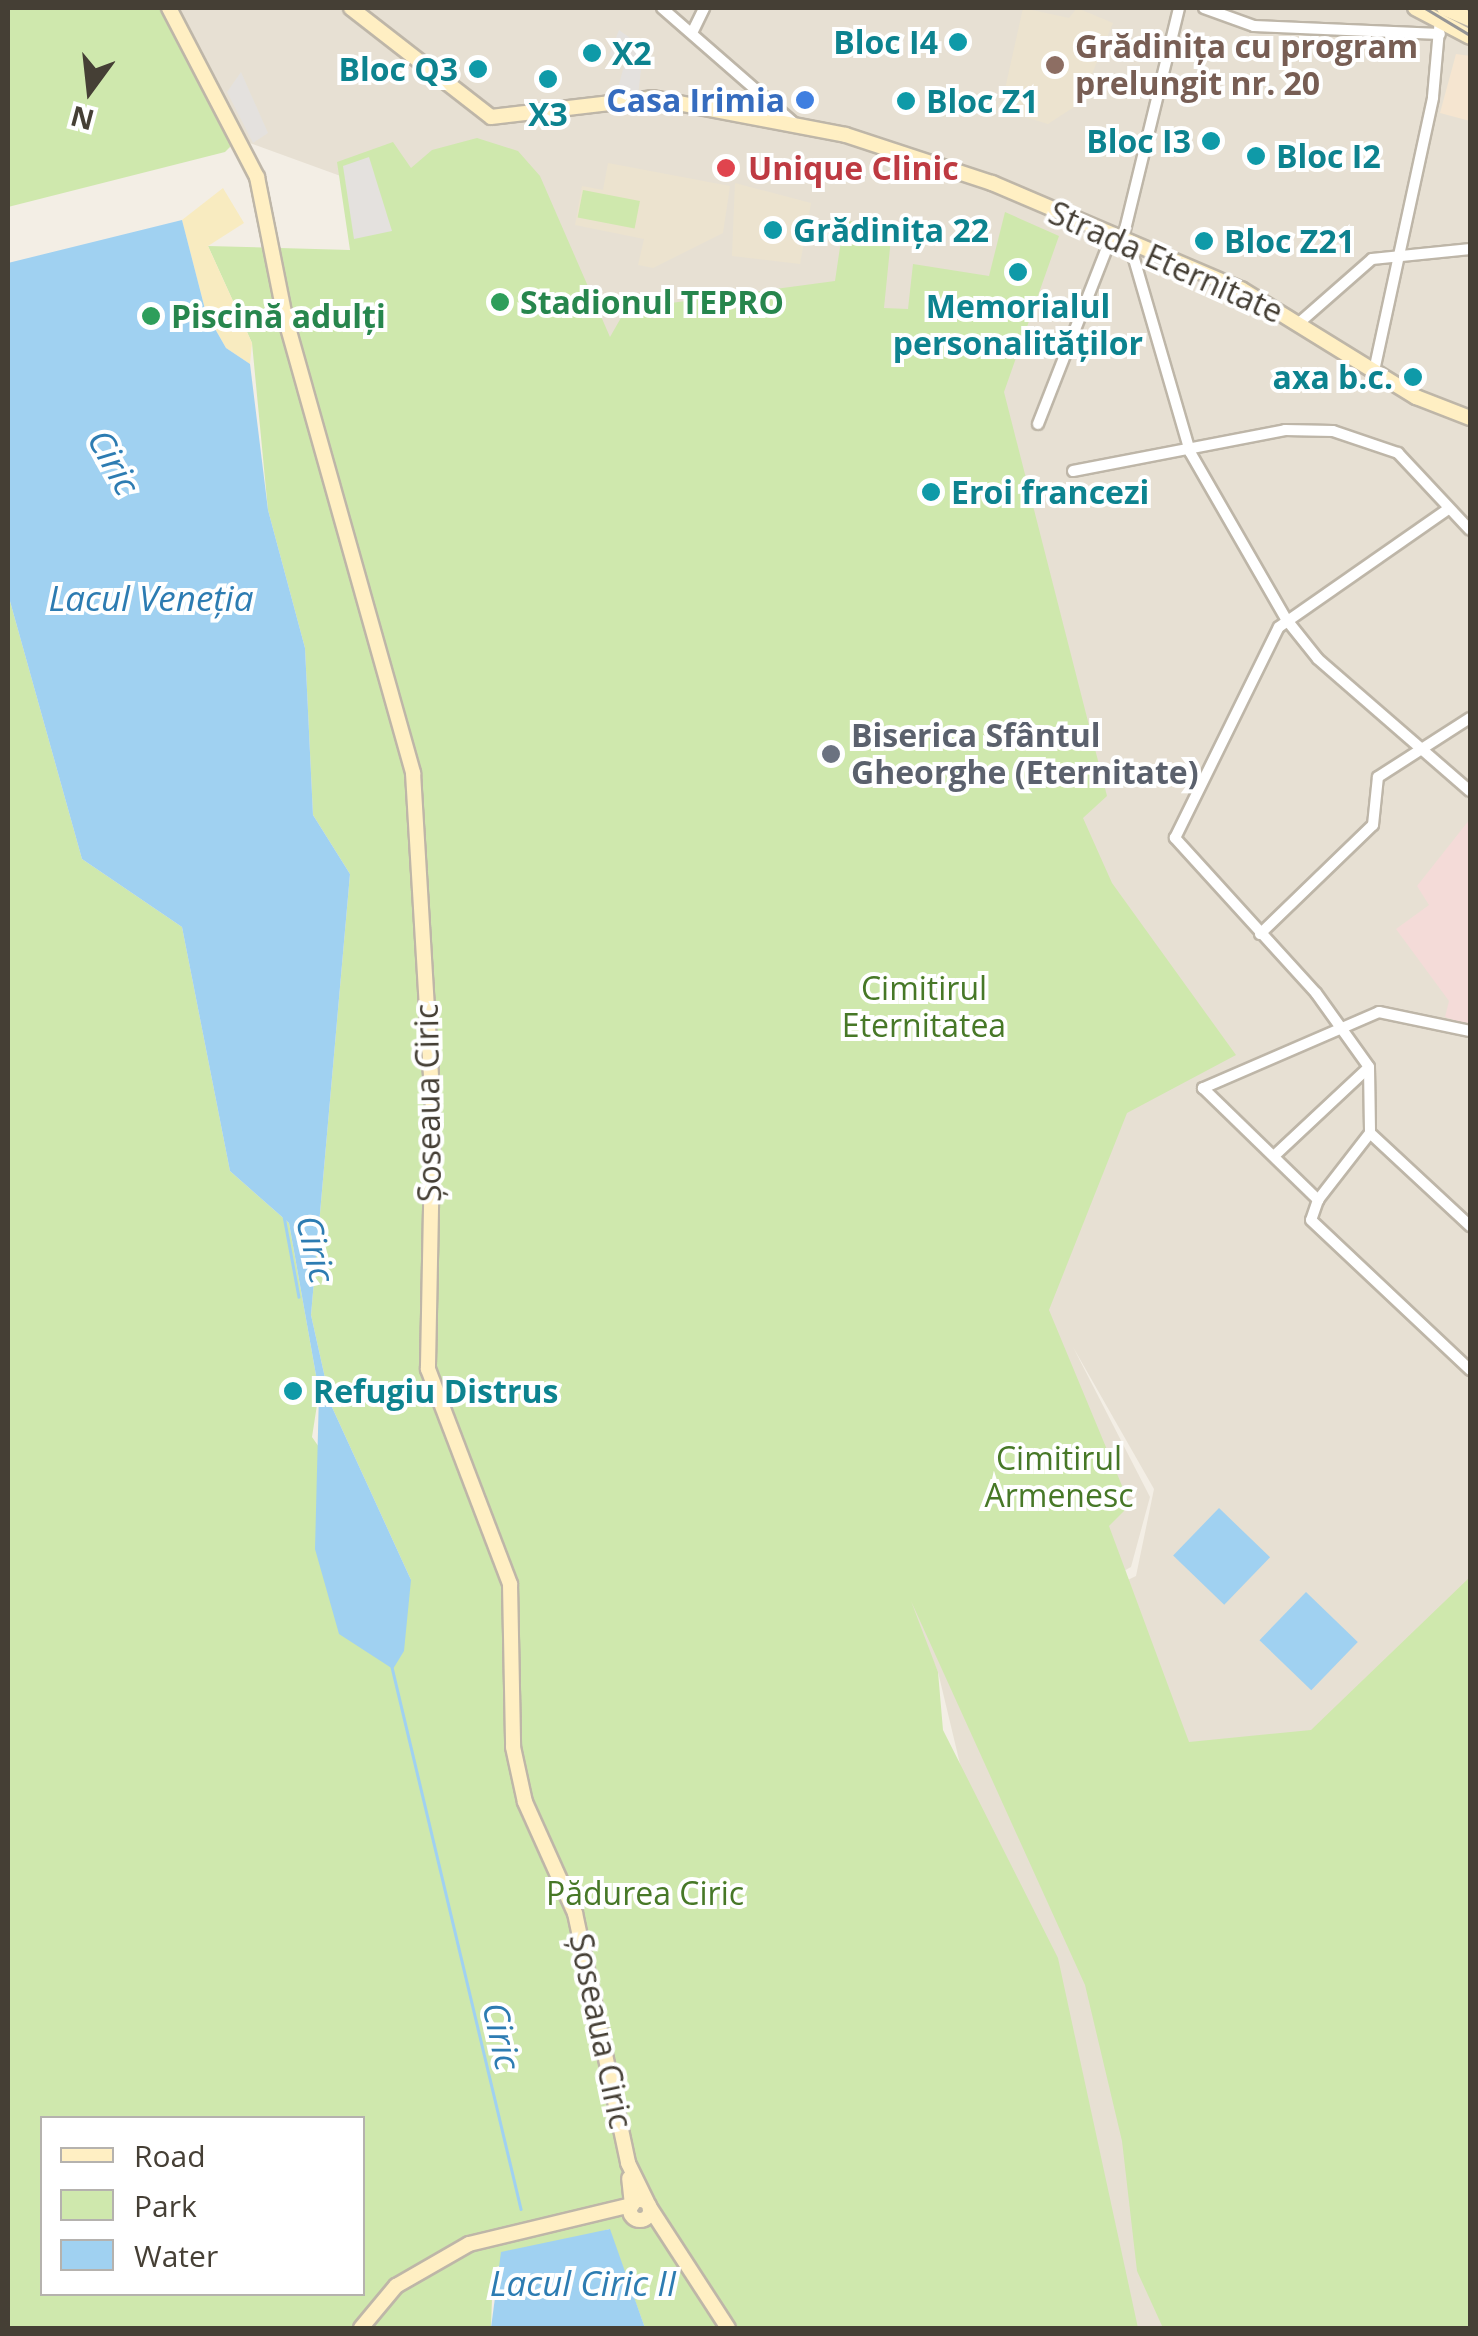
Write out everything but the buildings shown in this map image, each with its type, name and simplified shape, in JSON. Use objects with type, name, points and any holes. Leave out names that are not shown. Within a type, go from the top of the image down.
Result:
[{"type":"street","name":"Șoseaua Ciric","points":[[168,8],[257,177],[285,317],[413,773],[433,1105],[428,1369],[510,1584],[513,1747],[597,1989],[628,2163],[641,2211]]},
{"type":"street","name":"Strada Eternitate","points":[[352,8],[491,117],[636,97],[794,123],[1018,194],[1299,323],[1374,371],[1470,418]]},
{"type":"street","points":[[662,8],[794,123]]},
{"type":"street","points":[[692,33],[704,8]]},
{"type":"street","points":[[1038,424],[1121,241],[1179,8]]},
{"type":"street","points":[[1204,8],[1254,26],[1440,30],[1470,37]]},
{"type":"street","points":[[1415,8],[1440,30]]},
{"type":"street","points":[[1374,371],[1444,8],[1470,20]]},
{"type":"street","points":[[1121,241],[1190,452],[1286,619],[1353,691],[1423,743],[1470,791]]},
{"type":"street","points":[[1299,323],[1358,267],[1399,254],[1470,250]]},
{"type":"street","points":[[1073,471],[1190,452],[1285,430],[1333,431],[1398,452],[1447,510],[1470,530]]},
{"type":"street","points":[[1447,510],[1286,619],[1175,838],[1343,1028],[1369,1067],[1370,1133],[1318,1200],[1311,1220],[1470,1370]]},
{"type":"street","points":[[1260,934],[1373,825],[1378,777],[1423,743],[1470,718]]},
{"type":"street","points":[[1318,1200],[1203,1088],[1380,1012],[1470,1032]]},
{"type":"street","points":[[1274,1156],[1369,1067]]},
{"type":"street","points":[[1370,1133],[1470,1226]]},
{"type":"street","points":[[362,2328],[396,2286],[469,2244],[641,2211],[666,2232],[728,2328]]},
{"type":"shaded area","points":[[169,8],[1470,8],[1470,2328],[1095,2328],[938,1672],[711,1140],[379,190],[247,142]],"holes":[[[1073,1347],[1154,1489],[1136,1576],[968,1658],[1131,1567],[1150,1497]]]},
{"type":"shaded area","name":"Grădinița cu program prelungit nr. 20","points":[[1023,8],[1069,18],[1077,8],[1113,23],[1080,103],[1048,124],[1010,112],[1005,89]]},
{"type":"shaded area","points":[[619,30],[644,48],[636,62],[625,61],[641,69],[636,114],[611,114],[625,62],[609,55]]},
{"type":"shaded area","points":[[1456,54],[1470,56],[1470,121],[1440,113]]},
{"type":"shaded area","points":[[241,72],[268,133],[253,143],[227,92]]},
{"type":"shaded area","points":[[369,157],[392,231],[354,239],[343,166]]},
{"type":"shaded area","points":[[608,163],[730,186],[723,233],[653,268],[638,265],[644,239],[575,225],[582,186],[603,190]]},
{"type":"shaded area","points":[[735,183],[811,203],[800,264],[732,256]]},
{"type":"shaded area","points":[[1470,819],[1470,1026],[1445,1017],[1449,1001],[1396,929],[1429,905],[1417,886]]},
{"type":"green space","points":[[8,8],[161,8],[235,142],[225,152],[8,207]]},
{"type":"green space","name":"Pădurea Ciric","points":[[477,138],[518,151],[540,176],[610,337],[626,309],[835,281],[844,220],[892,228],[884,308],[908,309],[913,264],[989,276],[1005,212],[1059,236],[1004,392],[1107,796],[1083,818],[1112,883],[1236,1055],[1127,1113],[1049,1310],[1130,1505],[1109,1526],[1189,1742],[1311,1730],[1470,1577],[1470,2328],[1163,2328],[1137,2271],[1122,2141],[1085,1985],[911,1601],[938,1672],[943,1730],[1058,1958],[1138,2328],[645,2328],[609,2229],[493,2268],[491,2328],[8,2328],[8,594],[82,859],[182,927],[230,1171],[289,1223],[319,1392],[312,1437],[411,1580],[331,1405],[311,1315],[350,874],[313,815],[305,648],[268,510],[252,343],[208,246],[350,250],[337,162],[393,142],[411,168],[432,150]]},
{"type":"green space","points":[[583,190],[640,201],[635,229],[578,217]]},
{"type":"sand","points":[[223,188],[244,223],[208,246],[252,343],[250,364],[226,348],[206,313],[182,220]]},
{"type":"water","name":"Lacul Veneția","points":[[182,220],[206,313],[226,348],[250,364],[268,510],[305,648],[313,815],[350,874],[311,1315],[331,1405],[411,1580],[404,1651],[393,1669],[339,1634],[315,1549],[319,1392],[289,1223],[230,1171],[182,927],[82,859],[8,594],[8,263]]},
{"type":"water","points":[[1219,1508],[1270,1557],[1224,1605],[1173,1555]]},
{"type":"water","points":[[1306,1592],[1358,1642],[1311,1690],[1259,1640]]},
{"type":"water","name":"Lacul Ciric II","points":[[610,2229],[645,2328],[491,2328],[501,2252]]},
{"type":"waterway","points":[[284,1216],[299,1297]]},
{"type":"waterway","name":"Ciric","points":[[392,1667],[521,2209]]},
{"type":"tram line","points":[[1425,8],[1470,35]]},
{"type":"place","name":"Bloc I4","points":[[958,42]]},
{"type":"place","name":"X2","points":[[592,53]]},
{"type":"place","name":"Grădinița cu program prelungit nr. 20","points":[[1055,65]]},
{"type":"place","name":"Bloc Q3","points":[[478,69]]},
{"type":"place","name":"X3","points":[[548,79]]},
{"type":"place","name":"Casa Irimia","points":[[805,100]]},
{"type":"place","name":"Bloc Z1","points":[[906,101]]},
{"type":"place","name":"Bloc I3","points":[[1211,141]]},
{"type":"place","name":"Bloc I2","points":[[1256,156]]},
{"type":"place","name":"Unique Clinic","points":[[726,168]]},
{"type":"place","name":"Grădinița 22","points":[[773,230]]},
{"type":"place","name":"Bloc Z21","points":[[1204,241]]},
{"type":"place","name":"Memorialul personalităților","points":[[1018,272]]},
{"type":"place","name":"Stadionul TEPRO","points":[[500,302]]},
{"type":"place","name":"Piscină adulți","points":[[151,316]]},
{"type":"place","name":"axa b.c.","points":[[1413,377]]},
{"type":"place","name":"Eroi francezi","points":[[931,492]]},
{"type":"place","name":"Biserica Sfântul Gheorghe (Eternitate)","points":[[831,754]]},
{"type":"place","name":"Refugiu Distrus","points":[[293,1391]]},
{"type":"park label","name":"Cimitirul Eternitatea","points":[[924,1008]]},
{"type":"park label","name":"Cimitirul Armenesc","points":[[1059,1478]]}]
